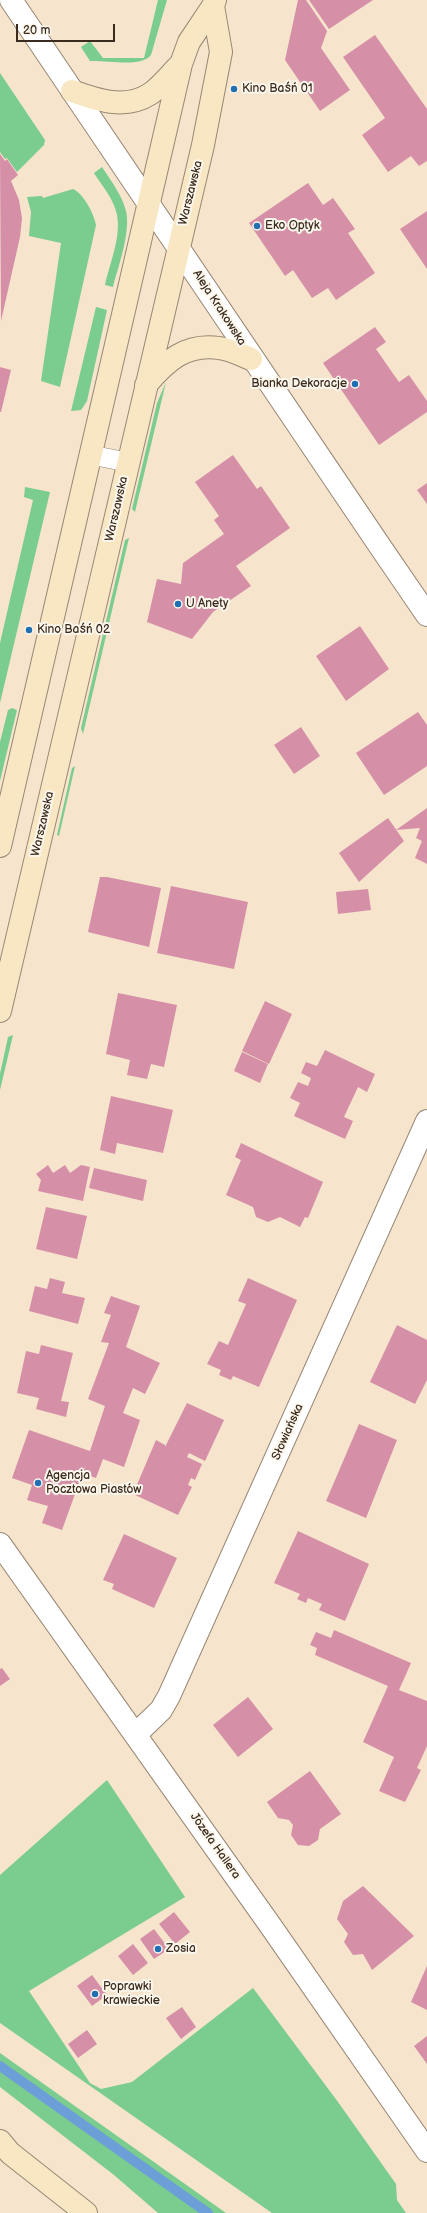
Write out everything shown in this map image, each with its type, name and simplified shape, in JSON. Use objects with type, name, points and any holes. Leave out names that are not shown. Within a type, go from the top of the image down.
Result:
[{"type":"street","name":"Aleja Krakowska","points":[[11,0],[178,246],[251,359],[427,615]]},
{"type":"street","name":"Warszawska","points":[[0,846],[181,64],[189,42],[214,3]]},
{"type":"street","name":"Warszawska","points":[[0,1011],[127,462],[203,145],[221,52],[214,3]]},
{"type":"street","points":[[72,91],[108,102],[144,97],[151,94],[181,64]]},
{"type":"street","points":[[146,386],[174,357],[195,349],[209,347],[221,348],[251,359]]},
{"type":"street","name":"Słowiańska","points":[[136,1734],[161,1710],[169,1696],[427,1121]]},
{"type":"street","name":"Józefa Hallera","points":[[0,1544],[136,1734],[427,2151]]},
{"type":"street","points":[[3,2148],[86,2213]]},
{"type":"lane","points":[[91,455],[127,462]]},
{"type":"green space","points":[[158,0],[167,0],[151,55],[146,59],[132,62],[90,61],[81,47],[90,41],[103,58],[144,58]]},
{"type":"green space","points":[[0,73],[45,140],[44,145],[17,172],[7,158],[5,159],[0,152]]},
{"type":"green space","points":[[102,167],[122,199],[127,219],[127,229],[123,249],[113,287],[105,285],[115,246],[118,226],[115,208],[111,199],[94,173]]},
{"type":"green space","points":[[73,189],[85,200],[93,215],[96,225],[60,387],[41,381],[61,243],[29,236],[31,212],[27,197],[42,196],[43,198]]},
{"type":"green space","points":[[96,307],[107,310],[87,401],[81,410],[71,411]]},
{"type":"green space","points":[[166,382],[135,512],[132,509],[157,403]]},
{"type":"green space","points":[[25,487],[50,492],[0,703],[0,643],[33,500],[24,497]]},
{"type":"green space","points":[[129,538],[83,734],[81,728],[125,540]]},
{"type":"green space","points":[[12,708],[17,710],[0,781],[0,742],[8,710]]},
{"type":"green space","points":[[75,766],[59,836],[57,835],[72,768]]},
{"type":"green space","points":[[13,1035],[0,1090],[0,1074],[8,1037]]},
{"type":"green space","points":[[107,1780],[185,1897],[29,1991],[90,2083],[101,2089],[132,2082],[253,1988],[338,2102],[396,2184],[397,2200],[406,2213],[272,2213],[0,2023],[0,1875]]},
{"type":"green space","points":[[0,2053],[226,2213],[158,2213],[114,2175],[0,2087]]},
{"type":"building","points":[[298,0],[306,0],[327,31],[321,48],[350,90],[320,111],[285,60]]},
{"type":"building","points":[[309,0],[373,0],[329,29]]},
{"type":"building","points":[[375,35],[427,109],[427,161],[419,166],[411,156],[388,172],[362,135],[385,118],[343,57]]},
{"type":"building","points":[[0,154],[5,161],[7,159],[18,175],[11,181],[19,200],[22,218],[20,237],[1,321]]},
{"type":"building","points":[[308,183],[323,205],[333,198],[355,229],[348,233],[375,273],[336,300],[328,288],[312,298],[293,270],[285,276],[249,223]]},
{"type":"building","points":[[427,211],[427,269],[400,229]]},
{"type":"building","points":[[375,327],[386,342],[376,349],[394,375],[399,382],[409,375],[427,401],[427,412],[379,445],[323,363]]},
{"type":"building","points":[[0,367],[11,370],[1,412],[0,412]]},
{"type":"building","points":[[233,455],[257,489],[261,486],[290,528],[236,566],[251,586],[213,612],[192,639],[147,622],[157,579],[181,584],[183,563],[224,534],[214,520],[219,516],[195,482]]},
{"type":"building","points":[[427,483],[427,504],[417,490]]},
{"type":"building","points":[[360,626],[389,669],[346,701],[316,656]]},
{"type":"building","points":[[418,712],[427,725],[427,766],[384,795],[356,753]]},
{"type":"building","points":[[301,727],[320,756],[294,774],[274,745]]},
{"type":"building","points":[[427,808],[427,864],[415,858],[422,841],[416,838],[420,828],[396,830]]},
{"type":"building","points":[[388,818],[404,841],[359,882],[339,853]]},
{"type":"building","points":[[100,877],[107,877],[161,888],[149,947],[88,932]]},
{"type":"building","points":[[171,886],[248,902],[234,969],[157,953]]},
{"type":"building","points":[[368,889],[371,910],[338,914],[336,892]]},
{"type":"building","points":[[118,993],[177,1005],[164,1067],[151,1064],[147,1079],[127,1075],[130,1060],[106,1054]]},
{"type":"building","points":[[265,1001],[292,1014],[269,1064],[242,1051]]},
{"type":"building","points":[[325,1050],[375,1074],[367,1092],[358,1087],[344,1117],[353,1121],[345,1139],[294,1116],[300,1103],[290,1098],[298,1082],[308,1086],[311,1078],[301,1073],[306,1062],[317,1066]]},
{"type":"building","points":[[242,1052],[268,1064],[260,1083],[234,1071]]},
{"type":"building","points":[[111,1096],[173,1110],[163,1153],[117,1143],[115,1154],[100,1150]]},
{"type":"building","points":[[241,1143],[323,1182],[308,1218],[305,1217],[300,1227],[280,1217],[268,1222],[256,1217],[253,1207],[226,1195],[241,1160],[235,1157]]},
{"type":"building","points":[[48,1165],[53,1173],[65,1165],[70,1173],[81,1165],[90,1167],[83,1201],[38,1191],[41,1180],[36,1174]]},
{"type":"building","points":[[94,1168],[147,1180],[143,1201],[89,1188]]},
{"type":"building","points":[[46,1207],[87,1216],[77,1259],[36,1249]]},
{"type":"building","points":[[50,1278],[65,1282],[62,1293],[85,1298],[78,1324],[29,1311],[35,1286],[47,1289]]},
{"type":"building","points":[[248,1278],[297,1300],[259,1387],[233,1376],[231,1380],[219,1375],[221,1370],[207,1364],[219,1341],[228,1345],[246,1304],[238,1301]]},
{"type":"building","points":[[111,1296],[140,1306],[126,1347],[160,1363],[145,1394],[133,1388],[123,1413],[140,1420],[124,1467],[103,1459],[96,1478],[83,1474],[86,1464],[62,1530],[42,1523],[48,1506],[27,1500],[32,1485],[12,1478],[29,1430],[90,1451],[105,1406],[88,1399],[109,1343],[101,1342],[111,1315],[104,1313]]},
{"type":"building","points":[[397,1325],[427,1340],[427,1380],[415,1404],[370,1382]]},
{"type":"building","points":[[41,1345],[73,1353],[61,1401],[69,1402],[66,1417],[36,1409],[39,1398],[17,1393],[26,1351],[39,1354]]},
{"type":"building","points":[[187,1403],[224,1420],[205,1461],[189,1453],[187,1457],[202,1464],[195,1480],[191,1478],[188,1485],[192,1487],[178,1515],[133,1494],[156,1440],[165,1445],[165,1447]]},
{"type":"building","points":[[359,1424],[397,1440],[366,1518],[326,1501]]},
{"type":"building","points":[[298,1531],[369,1564],[345,1621],[319,1610],[322,1604],[308,1598],[306,1603],[297,1599],[300,1594],[274,1583]]},
{"type":"building","points":[[124,1534],[177,1558],[154,1608],[112,1589],[114,1584],[103,1580]]},
{"type":"building","points":[[334,1630],[411,1663],[399,1690],[427,1701],[427,1746],[417,1768],[421,1770],[405,1802],[379,1791],[394,1757],[363,1742],[388,1686],[315,1655],[317,1648],[310,1645],[316,1632],[331,1638]]},
{"type":"building","points":[[2,1668],[10,1679],[0,1686],[0,1669]]},
{"type":"building","points":[[248,1697],[273,1729],[238,1757],[213,1725]]},
{"type":"building","points":[[310,1771],[341,1814],[320,1829],[318,1840],[309,1846],[298,1845],[291,1835],[293,1825],[289,1820],[278,1818],[267,1802]]},
{"type":"building","points":[[363,1886],[414,1936],[372,1970],[363,1954],[353,1955],[344,1942],[348,1934],[337,1919],[343,1901]]},
{"type":"building","points":[[174,1912],[190,1932],[175,1944],[159,1924]]},
{"type":"building","points":[[154,1929],[169,1949],[154,1959],[140,1939]]},
{"type":"building","points":[[133,1944],[148,1963],[133,1975],[118,1956]]},
{"type":"building","points":[[427,1966],[427,2010],[411,2002]]},
{"type":"building","points":[[92,1975],[107,1995],[92,2006],[77,1986]]},
{"type":"building","points":[[182,2007],[196,2027],[181,2039],[166,2018]]},
{"type":"building","points":[[87,2030],[97,2044],[78,2058],[68,2044]]},
{"type":"building","points":[[427,2036],[427,2064],[414,2046]]},
{"type":"waterway","points":[[0,2066],[208,2213]]},
{"type":"place","name":"Kino Baśń 01","points":[[234,89]]},
{"type":"place","name":"Eko Optyk","points":[[257,226]]},
{"type":"place","name":"Bianka Dekoracje","points":[[355,384]]},
{"type":"place","name":"U Anety","points":[[178,604]]},
{"type":"place","name":"Kino Baśń 02","points":[[29,630]]},
{"type":"place","name":"Agencja Pocztowa Piastów","points":[[38,1483]]},
{"type":"place","name":"Zosia","points":[[158,1949]]},
{"type":"place","name":"Poprawki krawieckie","points":[[95,1994]]}]
